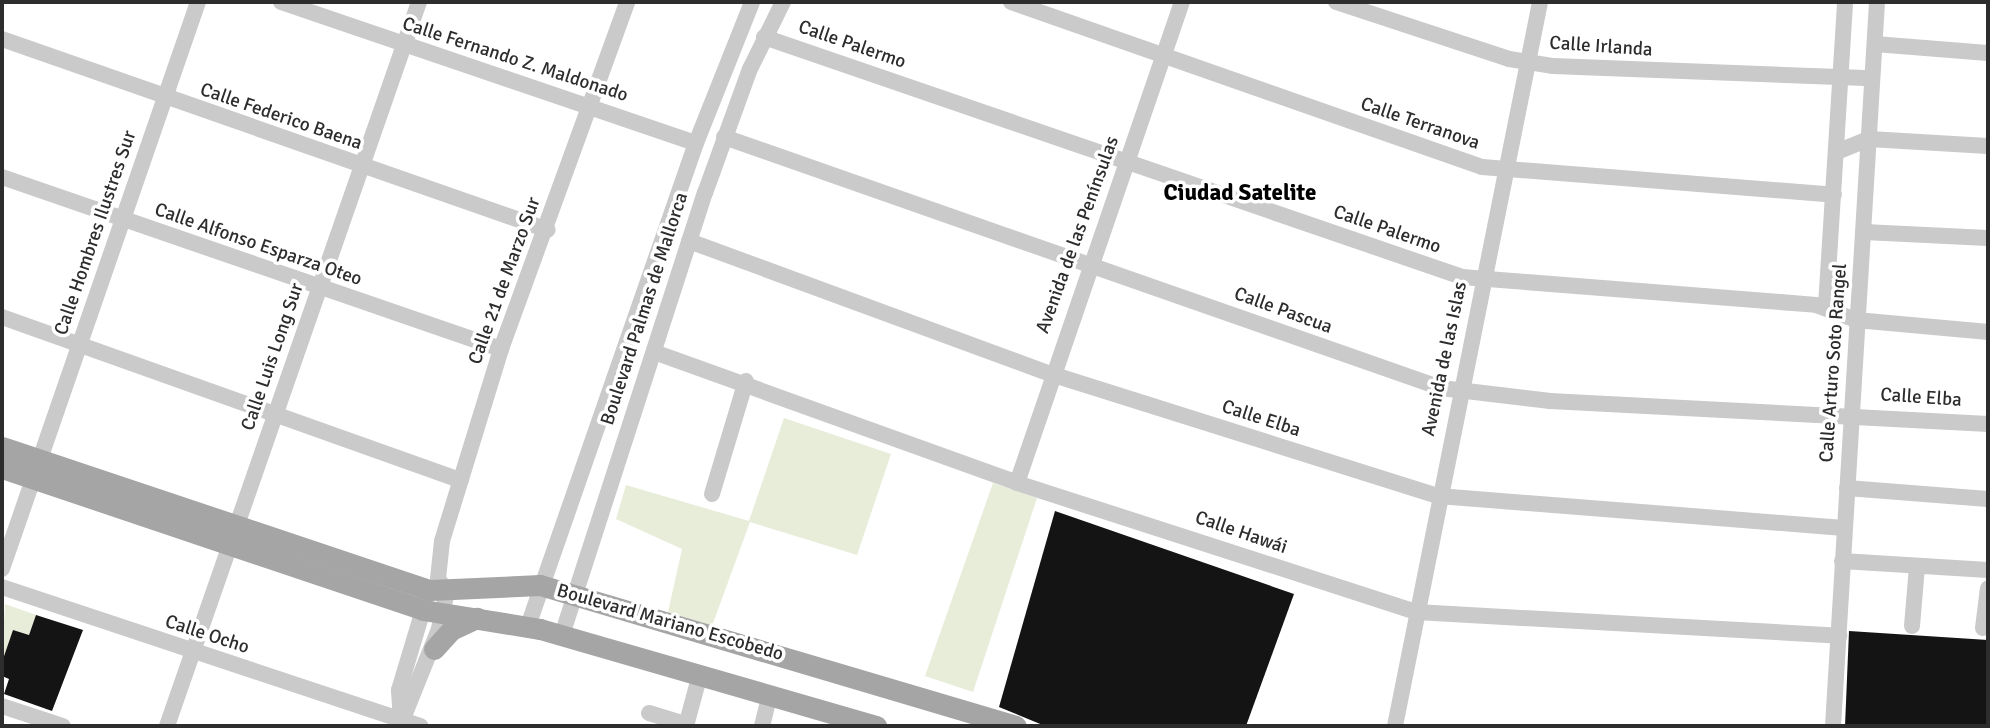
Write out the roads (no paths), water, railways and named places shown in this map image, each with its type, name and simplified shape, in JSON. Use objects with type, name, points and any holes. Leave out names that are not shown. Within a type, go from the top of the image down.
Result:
[{"type":"main road","name":"Boulevard Mariano Escobedo","points":[[2,447],[36,468],[227,546],[436,597],[540,585],[1016,726]]},
{"type":"main road","name":"Boulevard Mariano Escobedo","points":[[2,468],[36,468],[235,523],[482,616],[562,635],[770,694],[825,719],[876,726]]},
{"type":"main road","points":[[434,649],[451,630],[482,616]]},
{"type":"street","name":"Calle Hombres Ilustres Sur","points":[[2,569],[198,2]]},
{"type":"street","name":"Calle Fernando Z. Maldonado","points":[[281,2],[696,143]]},
{"type":"street","name":"Calle Luis Long Sur","points":[[167,726],[235,523],[277,414],[419,2]]},
{"type":"street","name":"Calle 21 de Marzo Sur","points":[[436,597],[461,480],[500,349],[548,230],[626,2]]},
{"type":"street","name":"Boulevard Palmas de Mallorca","points":[[528,626],[540,585],[696,143],[752,2]]},
{"type":"street","name":"Boulevard Palmas de Mallorca","points":[[562,635],[573,593],[724,137],[764,37],[783,2]]},
{"type":"street","name":"Calle Terranova","points":[[1011,2],[1505,172],[1834,195]]},
{"type":"street","name":"Avenida de las Penínsulas","points":[[1017,483],[1051,374],[1182,2]]},
{"type":"street","name":"Calle Irlanda","points":[[1336,2],[1527,62],[1841,81],[1872,78]]},
{"type":"street","name":"Avenida de las Islas","points":[[1395,726],[1438,496],[1540,2]]},
{"type":"street","points":[[1826,306],[1839,151],[1845,2]]},
{"type":"street","name":"Calle Arturo Soto Rangel","points":[[1833,726],[1877,2]]},
{"type":"street","name":"Calle Palermo","points":[[764,37],[1126,163],[1483,281],[1826,306],[1856,320]]},
{"type":"street","name":"Calle Federico Baena","points":[[2,39],[360,167],[548,230]]},
{"type":"street","points":[[1875,44],[1988,53]]},
{"type":"street","name":"Calle Pascua","points":[[724,137],[1460,391],[1550,401],[1850,414]]},
{"type":"street","points":[[1839,151],[1869,139],[1988,146]]},
{"type":"street","name":"Calle Alfonso Esparza Oteo","points":[[2,177],[319,289],[500,349]]},
{"type":"street","points":[[1864,232],[1988,238]]},
{"type":"street","name":"Calle Elba","points":[[689,241],[1051,374],[1438,496],[1844,528]]},
{"type":"street","points":[[2,317],[461,480]]},
{"type":"street","points":[[1856,320],[1988,332]]},
{"type":"street","name":"Calle Hawái","points":[[654,352],[746,381],[1017,483],[1416,612],[1839,636]]},
{"type":"street","points":[[712,494],[746,381]]},
{"type":"street","name":"Calle Elba","points":[[1850,414],[1988,424]]},
{"type":"street","points":[[1847,488],[1988,499]]},
{"type":"street","points":[[1842,561],[1988,570]]},
{"type":"street","points":[[1912,626],[1917,566]]},
{"type":"street","name":"Calle Ocho","points":[[2,587],[398,724],[421,726]]},
{"type":"street","points":[[1983,628],[1988,588]]},
{"type":"street","points":[[398,724],[434,649],[436,597]]},
{"type":"street","points":[[398,724],[400,690],[436,597]]},
{"type":"street","points":[[649,713],[686,725],[699,674]]},
{"type":"street","points":[[762,726],[770,694]]},
{"type":"street","points":[[2,706],[63,726]]},
{"type":"district","name":"Ciudad Satelite","points":[[1240,193]]}]
